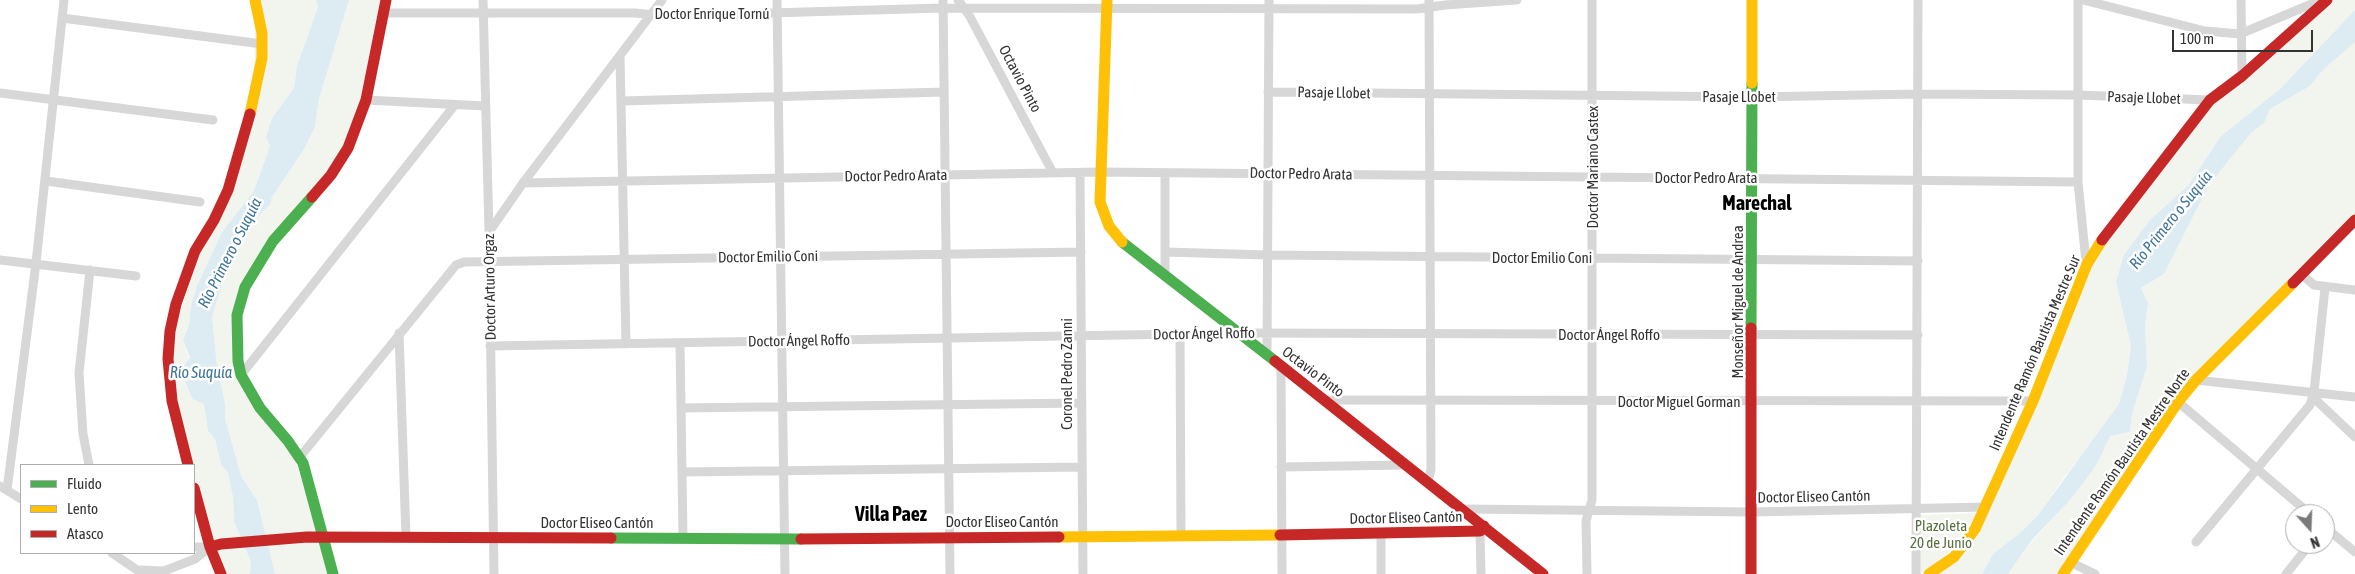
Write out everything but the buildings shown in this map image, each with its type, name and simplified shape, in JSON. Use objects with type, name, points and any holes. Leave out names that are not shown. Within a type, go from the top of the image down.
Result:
[{"type":"main road","points":[[188,464],[171,393],[168,352],[172,319],[195,250],[217,214],[228,190],[254,100],[262,58],[262,44],[255,0]]},
{"type":"main road","points":[[333,574],[305,470],[288,441],[260,408],[241,375],[238,361],[237,314],[245,287],[273,241],[342,160],[361,118],[366,100],[386,12],[386,0]]},
{"type":"main road","name":"Monseñor Miguel de Andrea","points":[[1750,574],[1754,97],[1752,0]]},
{"type":"main road","name":"Intendente Ramón Bautista Mestre Sur","points":[[1929,574],[1942,567],[1961,550],[1986,508],[2033,402],[2087,264],[2113,225],[2210,100],[2242,76],[2327,0]]},
{"type":"main road","points":[[1100,172],[1107,5]]},
{"type":"main road","name":"Octavio Pinto","points":[[1100,172],[1100,202],[1109,226],[1123,243],[1326,400],[1464,510],[1482,528],[1543,574]]},
{"type":"main road","name":"Intendente Ramón Bautista Mestre Norte","points":[[2063,574],[2178,402],[2196,380],[2355,220]]},
{"type":"main road","points":[[195,491],[216,546],[221,574]]},
{"type":"main road","name":"Doctor Eliseo Cantón","points":[[216,546],[306,537],[785,538],[1181,536],[1381,534],[1482,528]]},
{"type":"street","points":[[20,498],[4,488],[36,263],[64,0]]},
{"type":"street","name":"Doctor Arturo Orgaz","points":[[483,0],[489,232],[494,574]]},
{"type":"street","points":[[489,232],[523,183],[662,0]]},
{"type":"street","points":[[777,0],[785,574]]},
{"type":"street","name":"Octavio Pinto","points":[[958,0],[1054,173]]},
{"type":"street","name":"Doctor Enrique Tornú","points":[[386,12],[651,15],[777,14],[943,4],[964,8],[1107,5],[1429,4],[1517,0]]},
{"type":"street","name":"Doctor Mariano Castex","points":[[1587,574],[1586,521],[1592,500],[1592,0]]},
{"type":"street","points":[[1916,574],[1918,0]]},
{"type":"street","points":[[2078,0],[2078,182],[2087,264]]},
{"type":"street","points":[[2083,0],[2204,31],[2240,34],[2321,0]]},
{"type":"street","points":[[2241,0],[2242,76]]},
{"type":"street","points":[[943,4],[950,574]]},
{"type":"street","points":[[1267,356],[1269,4]]},
{"type":"street","points":[[1428,482],[1431,469],[1429,4]]},
{"type":"street","points":[[62,18],[262,44]]},
{"type":"street","points":[[620,57],[626,344]]},
{"type":"street","points":[[622,101],[944,92]]},
{"type":"street","name":"Pasaje Llobet","points":[[1268,92],[1754,97],[1917,94],[2078,95],[2210,100]]},
{"type":"street","points":[[0,93],[213,120]]},
{"type":"street","points":[[366,100],[454,106],[485,106]]},
{"type":"street","points":[[241,375],[454,106]]},
{"type":"street","name":"Doctor Pedro Arata","points":[[523,183],[1100,172],[2078,182]]},
{"type":"street","name":"Coronel Pedro Zanni","points":[[1080,173],[1083,574]]},
{"type":"street","points":[[1165,173],[1165,277]]},
{"type":"street","points":[[46,180],[200,202]]},
{"type":"street","name":"Doctor Emilio Coni","points":[[399,333],[456,265],[464,262],[1081,252]]},
{"type":"street","name":"Doctor Emilio Coni","points":[[1165,252],[1430,257],[1918,261]]},
{"type":"street","points":[[0,260],[136,276]]},
{"type":"street","points":[[89,464],[83,434],[79,373],[90,270]]},
{"type":"street","points":[[2301,274],[2314,285],[2325,288],[2355,290]]},
{"type":"street","points":[[2196,542],[2310,406],[2314,392],[2325,288]]},
{"type":"street","points":[[299,458],[399,333]]},
{"type":"street","points":[[399,333],[406,538]]},
{"type":"street","name":"Doctor Ángel Roffo","points":[[490,346],[1237,333],[1918,335]]},
{"type":"street","points":[[1180,334],[1181,536]]},
{"type":"street","points":[[680,343],[683,538]]},
{"type":"street","points":[[1281,366],[1282,574]]},
{"type":"street","points":[[2196,380],[2355,397]]},
{"type":"street","points":[[2314,392],[2318,402],[2355,436]]},
{"type":"street","name":"Doctor Miguel Gorman","points":[[1326,400],[2033,402]]},
{"type":"street","points":[[2178,402],[2298,504]]},
{"type":"street","points":[[681,408],[1082,403]]},
{"type":"street","points":[[1282,466],[1407,465]]},
{"type":"street","points":[[682,472],[1082,467]]},
{"type":"street","name":"Doctor Eliseo Cantón","points":[[1464,510],[1752,512],[1986,508]]},
{"type":"street","points":[[1481,574],[1482,528]]},
{"type":"street","points":[[1381,534],[1381,574]]},
{"type":"street","points":[[2335,535],[2355,552]]},
{"type":"street","points":[[195,547],[216,546]]},
{"type":"street","points":[[114,554],[142,572],[164,571],[195,559],[216,546]]},
{"type":"street","points":[[2286,574],[2302,554]]},
{"type":"street","points":[[2072,563],[2095,574]]},
{"type":"green space","points":[[255,0],[316,0],[318,7],[297,66],[294,88],[272,118],[266,137],[270,146],[254,191],[222,232],[191,306],[189,325],[183,340],[204,404],[208,431],[215,439],[221,464],[228,473],[233,498],[234,521],[251,562],[250,574],[221,574],[195,491],[195,464],[177,426],[168,346],[254,100]]},
{"type":"green space","points":[[349,0],[386,0],[348,148],[245,287],[238,361],[288,441],[333,574],[275,574],[257,500],[241,476],[225,418],[225,403],[217,366],[212,317],[226,272],[243,240],[260,214],[270,205],[272,197],[303,151],[315,127],[319,99]]},
{"type":"green space","points":[[2327,0],[2355,0],[2355,10],[2280,89],[2220,137],[2188,186],[2172,202],[2116,282],[2131,346],[2127,375],[2119,404],[2099,434],[2066,475],[2038,515],[2021,532],[1993,554],[1982,574],[1929,574],[1961,550],[2087,264],[2210,100]]},
{"type":"green space","points":[[2355,42],[2355,220],[2208,367],[2063,574],[2008,574],[2032,541],[2085,481],[2097,464],[2110,436],[2130,432],[2132,414],[2147,366],[2145,326],[2148,303],[2141,288],[2164,274],[2209,185],[2251,133],[2264,123],[2270,109],[2310,86],[2323,70]]},
{"type":"green space","name":"Plazoleta 20 de Junio","points":[[1979,513],[1942,561],[1920,574],[1921,515]]},
{"type":"water","name":"Río Suquía","points":[[316,0],[349,0],[319,99],[315,127],[303,151],[272,197],[270,205],[260,214],[243,240],[226,272],[212,317],[217,366],[225,403],[225,418],[241,476],[257,500],[275,574],[250,574],[251,562],[234,521],[233,498],[228,473],[221,464],[215,439],[208,431],[204,404],[193,399],[180,371],[190,358],[183,340],[189,325],[191,306],[197,286],[222,232],[254,191],[270,146],[266,137],[272,118],[294,88],[297,66],[318,7]]},
{"type":"water","name":"Río Primero o Suquía","points":[[2355,10],[2355,42],[2323,70],[2310,86],[2270,109],[2264,123],[2251,133],[2209,185],[2164,274],[2141,288],[2148,303],[2145,326],[2147,366],[2132,414],[2130,432],[2110,436],[2097,464],[2085,481],[2070,500],[2032,540],[2008,574],[1982,574],[1993,554],[2021,532],[2038,515],[2119,404],[2127,375],[2131,346],[2116,282],[2124,255],[2150,220],[2188,186],[2220,137],[2280,89]]},
{"type":"traffic: fast","points":[[1751,328],[1752,83]]},
{"type":"traffic: fast","points":[[312,197],[273,241],[245,287],[237,315],[238,361],[241,375],[260,408],[288,441],[303,463],[333,574]]},
{"type":"traffic: fast","points":[[1122,242],[1275,361]]},
{"type":"traffic: fast","points":[[611,538],[801,539]]},
{"type":"traffic: slow","points":[[250,114],[262,58],[262,33],[255,0]]},
{"type":"traffic: slow","points":[[1107,0],[1100,202],[1109,226],[1122,242]]},
{"type":"traffic: slow","points":[[1752,0],[1752,83]]},
{"type":"traffic: slow","points":[[1929,574],[1954,557],[1975,529],[2033,401],[2087,264],[2102,240]]},
{"type":"traffic: slow","points":[[2063,574],[2178,402],[2196,380],[2293,283]]},
{"type":"traffic: slow","points":[[1059,537],[1280,535]]},
{"type":"traffic: jam","points":[[312,197],[331,175],[348,148],[366,100],[386,0]]},
{"type":"traffic: jam","points":[[2102,240],[2210,100],[2242,76],[2327,0]]},
{"type":"traffic: jam","points":[[188,464],[172,401],[168,359],[170,331],[176,304],[195,251],[214,220],[228,190],[250,114]]},
{"type":"traffic: jam","points":[[2293,283],[2355,220]]},
{"type":"traffic: jam","points":[[1751,328],[1751,574]]},
{"type":"traffic: jam","points":[[1275,361],[1543,574]]},
{"type":"traffic: jam","points":[[195,492],[210,547],[221,574]]},
{"type":"traffic: jam","points":[[1280,535],[1480,531],[1484,526]]},
{"type":"traffic: jam","points":[[210,547],[221,544],[307,537],[611,538]]},
{"type":"traffic: jam","points":[[801,539],[1059,537]]},
{"type":"district","name":"Marechal","points":[[1757,204]]},
{"type":"district","name":"Villa Paez","points":[[891,515]]}]
